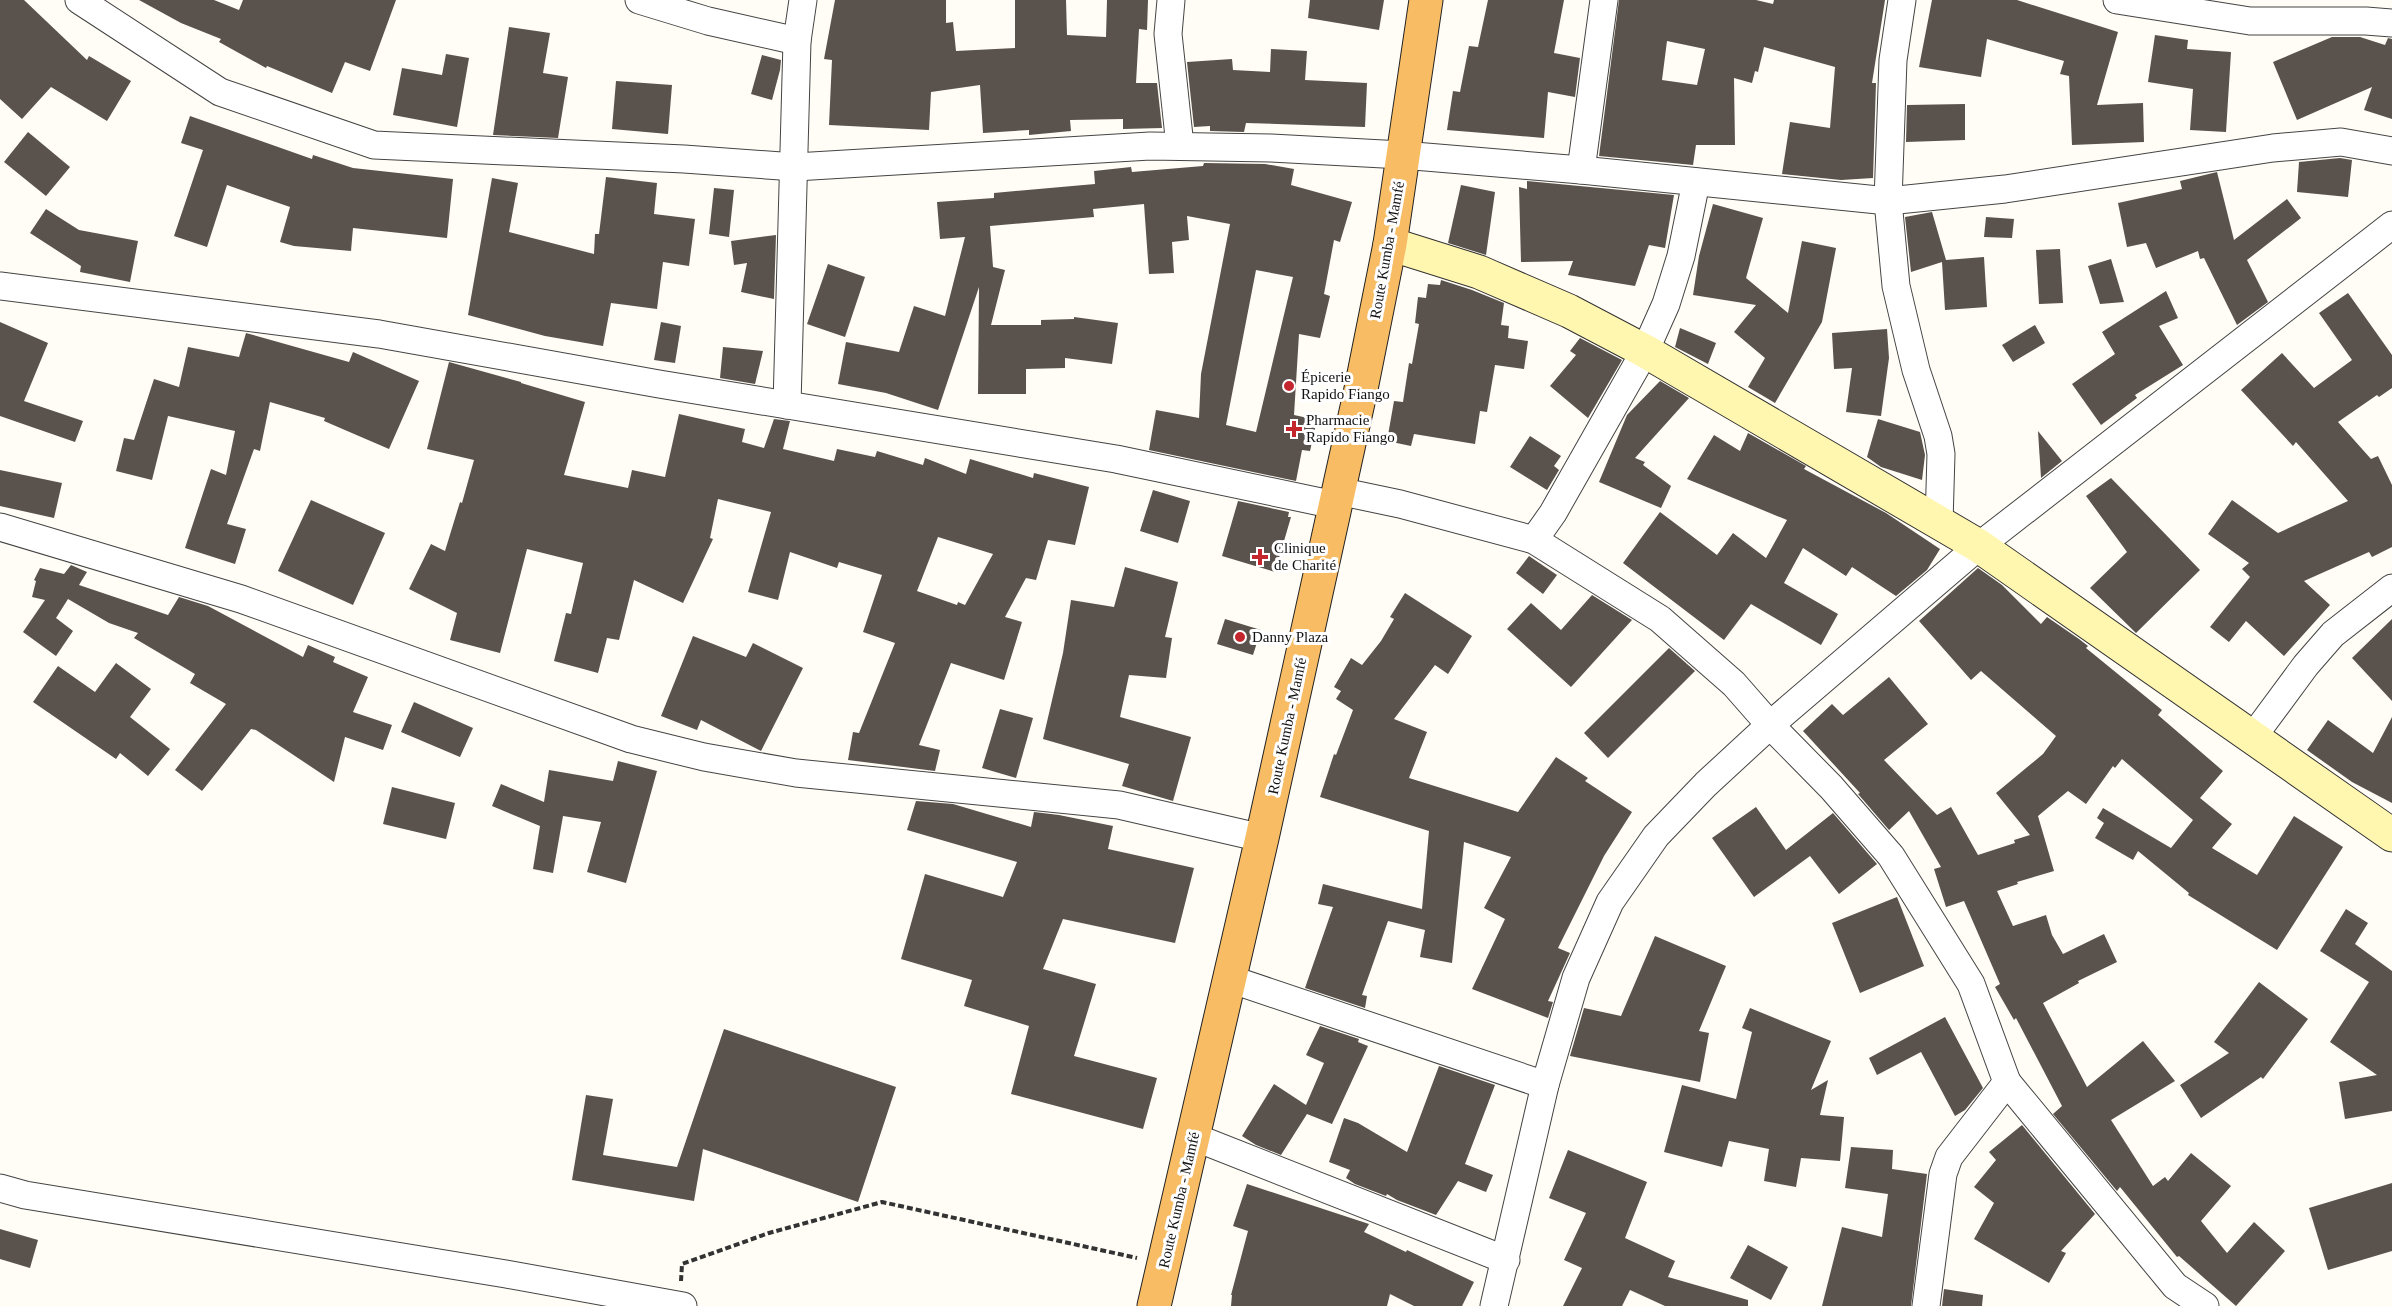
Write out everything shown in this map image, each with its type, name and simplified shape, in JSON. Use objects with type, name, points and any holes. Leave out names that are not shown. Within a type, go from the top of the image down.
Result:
[{"type":"highway","name":"Route Kumba - Mamfé","points":[[1154,1306],[1262,838],[1390,244],[1426,0]]},
{"type":"main road","points":[[1390,244],[1479,272],[1569,311],[1645,351],[1979,546],[2392,835]]},
{"type":"street","points":[[79,0],[220,92],[374,145],[684,159],[795,167],[1180,146],[1402,155],[1581,170],[1888,201],[2005,189],[2273,148],[2341,142],[2392,151]]},
{"type":"street","points":[[639,0],[708,21],[797,41]]},
{"type":"street","points":[[787,405],[797,41],[803,0]]},
{"type":"street","points":[[1171,0],[1168,34],[1180,146]]},
{"type":"street","points":[[1581,170],[1604,0]]},
{"type":"street","points":[[1902,0],[1893,60],[1888,201],[1896,286],[1916,370],[1938,436],[1941,454],[1939,523]]},
{"type":"street","points":[[2117,0],[2250,21],[2392,23]]},
{"type":"street","points":[[1534,540],[1553,513],[1645,351],[1666,304],[1682,256],[1696,182]]},
{"type":"street","points":[[1494,1306],[1545,1085],[1576,978],[1610,902],[1656,836],[1706,784],[1770,725],[1979,546],[2392,225]]},
{"type":"street","points":[[0,286],[378,334],[1336,498],[1400,504],[1534,540],[1660,619],[1734,684],[1770,725],[1831,787],[1891,856],[1971,984],[2007,1082],[2175,1286],[2205,1306]]},
{"type":"street","points":[[0,527],[241,599],[631,739],[704,757],[796,773],[1119,805],[1262,838]]},
{"type":"street","points":[[2253,738],[2306,665],[2333,634],[2392,588]]},
{"type":"street","points":[[1230,979],[1545,1085]]},
{"type":"street","points":[[1926,1306],[1943,1174],[1949,1157],[2007,1082]]},
{"type":"street","points":[[1194,1137],[1506,1260]]},
{"type":"street","points":[[0,1188],[25,1195],[506,1274],[680,1306]]},
{"type":"path","points":[[680,1306],[682,1264],[769,1233],[882,1202],[1164,1264]]},
{"type":"building","points":[[0,0],[24,0],[87,60],[89,56],[131,81],[107,121],[51,87],[22,119],[0,99]]},
{"type":"building","points":[[139,0],[214,0],[239,10],[243,0],[396,0],[370,71],[345,62],[332,93],[267,66],[266,68],[219,42],[221,39],[181,23]]},
{"type":"building","points":[[835,0],[946,0],[946,23],[953,22],[956,51],[1015,48],[1015,0],[1066,0],[1067,35],[1106,37],[1107,0],[1148,0],[1147,30],[1139,29],[1136,83],[1157,83],[1162,128],[1123,129],[1123,119],[1070,120],[1071,131],[1029,135],[1029,130],[983,133],[980,85],[931,92],[929,130],[829,125],[832,60],[824,59]]},
{"type":"building","points":[[1310,0],[1384,0],[1379,30],[1308,18]]},
{"type":"building","points":[[1488,0],[1564,0],[1554,53],[1580,58],[1575,97],[1548,92],[1544,138],[1447,130],[1453,91],[1460,92],[1469,46],[1478,47]]},
{"type":"building","points":[[1619,0],[1756,0],[1773,4],[1774,0],[1885,0],[1872,83],[1876,83],[1873,178],[1841,180],[1782,174],[1790,122],[1830,128],[1835,67],[1764,47],[1758,72],[1755,71],[1752,83],[1734,78],[1735,145],[1696,145],[1693,165],[1599,156]],"holes":[[[1667,41],[1705,49],[1697,85],[1662,80]]]},
{"type":"building","points":[[1932,0],[2017,0],[2118,32],[2097,105],[2143,103],[2144,142],[2072,145],[2069,76],[2060,74],[2064,61],[1987,39],[1981,77],[1919,67]]},
{"type":"building","points":[[509,27],[550,33],[543,73],[568,77],[558,138],[493,135]]},
{"type":"building","points":[[2155,35],[2188,40],[2187,49],[2231,52],[2226,132],[2190,130],[2193,89],[2148,82]]},
{"type":"building","points":[[2332,37],[2360,37],[2385,45],[2388,38],[2392,39],[2392,119],[2364,110],[2372,87],[2297,120],[2273,62]]},
{"type":"building","points":[[1271,49],[1307,51],[1305,80],[1367,83],[1365,127],[1246,123],[1244,132],[1210,131],[1210,126],[1194,127],[1187,62],[1232,59],[1233,70],[1270,72]]},
{"type":"building","points":[[446,54],[469,58],[457,127],[393,115],[402,68],[442,75]]},
{"type":"building","points":[[762,55],[781,60],[772,100],[751,94]]},
{"type":"building","points":[[616,81],[672,85],[668,134],[612,129]]},
{"type":"building","points":[[1965,104],[1965,140],[1906,142],[1907,105]]},
{"type":"building","points":[[190,116],[312,159],[313,155],[353,168],[453,179],[447,238],[353,228],[351,251],[294,246],[280,242],[290,207],[227,185],[207,247],[174,236],[203,150],[181,143]]},
{"type":"building","points":[[28,132],[70,167],[46,196],[4,162]]},
{"type":"building","points":[[2340,158],[2352,160],[2348,197],[2297,192],[2299,162]]},
{"type":"building","points":[[1204,163],[1265,164],[1294,169],[1291,185],[1352,202],[1340,242],[1334,240],[1324,294],[1330,296],[1320,338],[1299,334],[1294,415],[1317,420],[1310,451],[1302,450],[1296,481],[1149,450],[1156,410],[1199,418],[1201,374],[1230,224],[1187,216],[1189,240],[1172,242],[1174,273],[1149,274],[1144,204],[1093,209],[1094,217],[990,226],[993,267],[1005,270],[991,325],[1041,325],[1041,320],[1074,319],[1074,317],[1118,323],[1112,364],[1065,358],[1065,368],[1026,369],[1026,394],[978,394],[979,287],[938,410],[886,393],[838,384],[846,342],[899,352],[914,306],[945,316],[965,237],[940,239],[937,202],[994,198],[994,193],[1095,184],[1094,171],[1131,167],[1132,172],[1203,166]],"holes":[[[1256,270],[1293,277],[1256,432],[1226,425]]]},
{"type":"building","points":[[2217,172],[2234,240],[2287,199],[2301,218],[2247,260],[2268,302],[2237,325],[2204,258],[2200,259],[2198,251],[2156,268],[2146,243],[2127,247],[2118,203],[2182,189],[2180,181]]},
{"type":"building","points":[[606,177],[657,183],[654,214],[695,219],[689,266],[663,262],[657,309],[611,303],[603,346],[545,336],[468,315],[492,178],[518,183],[509,232],[594,254],[595,234],[599,234]]},
{"type":"building","points":[[1527,181],[1674,195],[1665,248],[1649,245],[1635,286],[1568,275],[1573,261],[1521,262],[1519,187],[1527,189]]},
{"type":"building","points":[[1461,185],[1495,192],[1486,255],[1448,243]]},
{"type":"building","points":[[714,188],[734,190],[729,237],[709,234]]},
{"type":"building","points":[[1713,204],[1763,218],[1746,278],[1788,313],[1802,241],[1836,248],[1822,322],[1775,403],[1748,387],[1765,358],[1734,332],[1756,305],[1693,295],[1699,256]]},
{"type":"building","points":[[46,209],[79,230],[138,241],[130,282],[80,272],[81,266],[30,233]]},
{"type":"building","points":[[1932,212],[1946,260],[1984,257],[1987,307],[1945,310],[1942,262],[1911,272],[1905,217]]},
{"type":"building","points":[[1986,217],[2014,219],[2012,238],[1984,237]]},
{"type":"building","points":[[776,235],[774,299],[741,292],[747,263],[734,265],[731,241]]},
{"type":"building","points":[[2060,249],[2063,303],[2039,304],[2036,250]]},
{"type":"building","points":[[2111,259],[2124,302],[2100,304],[2088,266]]},
{"type":"building","points":[[828,264],[865,277],[845,337],[807,324]]},
{"type":"building","points":[[1441,280],[1504,303],[1501,325],[1509,326],[1508,338],[1528,341],[1524,369],[1495,365],[1487,412],[1480,411],[1475,444],[1414,434],[1411,446],[1387,441],[1394,401],[1403,402],[1409,363],[1412,364],[1419,324],[1415,323],[1418,297],[1426,298],[1428,284],[1440,285]]},
{"type":"building","points":[[2166,291],[2178,318],[2159,326],[2183,365],[2135,395],[2137,398],[2101,425],[2072,384],[2115,354],[2102,332]]},
{"type":"building","points":[[2348,293],[2392,355],[2392,388],[2379,397],[2377,395],[2338,422],[2371,459],[2378,456],[2392,485],[2392,547],[2372,557],[2369,552],[2304,581],[2330,605],[2284,656],[2246,621],[2229,642],[2210,627],[2250,577],[2242,569],[2249,563],[2208,534],[2232,500],[2278,533],[2348,501],[2296,442],[2293,446],[2241,390],[2282,353],[2314,388],[2352,360],[2319,313]]},
{"type":"building","points":[[0,322],[48,343],[24,401],[83,421],[75,442],[0,416]]},
{"type":"building","points":[[661,322],[681,326],[675,363],[654,360]]},
{"type":"building","points":[[2035,325],[2045,343],[2013,362],[2002,345]]},
{"type":"building","points":[[1680,328],[1716,343],[1708,364],[1675,347]]},
{"type":"building","points":[[1887,329],[1889,358],[1881,416],[1846,412],[1852,368],[1834,369],[1832,333]]},
{"type":"building","points":[[246,333],[349,362],[353,352],[419,381],[389,449],[324,421],[325,418],[270,402],[260,451],[254,449],[227,524],[246,529],[235,564],[185,548],[211,469],[226,475],[235,431],[168,416],[152,480],[116,471],[124,438],[134,440],[154,379],[179,387],[188,347],[239,357]]},
{"type":"building","points":[[1580,338],[1622,360],[1588,418],[1550,386],[1576,355],[1570,351]]},
{"type":"building","points":[[723,347],[763,351],[755,384],[720,378]]},
{"type":"building","points":[[449,362],[585,402],[564,475],[628,488],[632,470],[665,477],[679,414],[745,429],[742,442],[764,448],[774,419],[790,421],[783,449],[834,461],[837,449],[875,457],[877,451],[923,465],[925,458],[966,474],[970,459],[1033,478],[1034,473],[1089,487],[1075,545],[1048,540],[1036,580],[1026,578],[1005,617],[1022,622],[1004,680],[951,663],[919,745],[940,750],[935,771],[848,760],[853,732],[859,733],[895,643],[863,632],[882,575],[839,562],[837,568],[790,552],[778,600],[748,592],[771,512],[718,499],[710,538],[713,539],[683,603],[634,580],[619,640],[607,638],[598,673],[554,661],[566,613],[571,614],[583,563],[527,549],[500,653],[450,640],[457,613],[409,589],[431,544],[445,551],[474,460],[427,449]],"holes":[[[938,537],[993,554],[965,605],[958,602],[957,605],[917,591]]]},
{"type":"building","points":[[1660,381],[1689,398],[1635,458],[1645,462],[1643,465],[1671,486],[1661,508],[1599,482],[1627,415]]},
{"type":"building","points":[[1878,419],[1920,432],[1925,455],[1922,480],[1881,467],[1867,457]]},
{"type":"building","points":[[2038,431],[2062,461],[2041,478]]},
{"type":"building","points":[[1748,433],[1806,466],[1804,469],[1886,513],[1940,549],[1927,570],[1896,596],[1852,567],[1846,576],[1803,548],[1784,583],[1838,614],[1821,645],[1751,604],[1724,640],[1623,563],[1660,512],[1717,555],[1733,533],[1766,558],[1787,520],[1687,479],[1714,435],[1740,451]]},
{"type":"building","points":[[1530,436],[1561,456],[1554,466],[1559,470],[1547,490],[1510,467]]},
{"type":"building","points":[[0,470],[62,483],[54,518],[0,506]]},
{"type":"building","points":[[2111,478],[2200,570],[2136,633],[2090,588],[2127,552],[2086,496]]},
{"type":"building","points":[[1153,490],[1190,501],[1178,543],[1140,531]]},
{"type":"building","points":[[311,500],[385,533],[353,605],[278,571]]},
{"type":"building","points":[[1238,501],[1289,512],[1288,517],[1291,517],[1275,572],[1222,556]]},
{"type":"building","points":[[1529,556],[1557,575],[1543,594],[1516,573]]},
{"type":"building","points":[[71,565],[87,572],[79,585],[168,615],[179,597],[208,606],[303,657],[308,645],[335,657],[333,662],[368,677],[353,712],[392,725],[383,750],[345,737],[334,782],[256,730],[251,729],[202,791],[175,770],[226,704],[190,683],[195,674],[134,638],[138,633],[109,623],[68,599],[56,618],[73,631],[56,656],[23,632],[45,600],[32,597],[36,581],[34,580],[40,568],[64,574]]},
{"type":"building","points":[[1125,567],[1178,582],[1165,637],[1172,638],[1166,678],[1129,675],[1120,717],[1191,737],[1173,801],[1122,786],[1129,764],[1043,739],[1063,653],[1071,600],[1114,607]]},
{"type":"building","points":[[1978,568],[2002,585],[2041,624],[2047,617],[2088,646],[2086,648],[2162,710],[2158,715],[2223,771],[2200,798],[2232,824],[2212,848],[2257,875],[2294,816],[2343,847],[2277,950],[2188,895],[2189,893],[2138,851],[2133,860],[2095,838],[2104,823],[2097,818],[2103,808],[2171,848],[2193,820],[2122,759],[2115,768],[2113,766],[2086,804],[2068,791],[2038,816],[2054,871],[2017,882],[2018,884],[1997,891],[2013,926],[2046,915],[2052,935],[2063,954],[2104,934],[2117,962],[2078,981],[2079,983],[2043,1003],[2087,1087],[2143,1041],[2175,1081],[2111,1120],[2153,1186],[2165,1177],[2168,1181],[2191,1153],[2231,1186],[2201,1221],[2227,1253],[2254,1222],[2285,1251],[2236,1306],[2179,1256],[2177,1257],[2120,1187],[2117,1191],[2053,1114],[2062,1106],[2016,1018],[2014,1020],[1995,987],[2000,984],[1964,901],[1946,907],[1934,869],[1941,867],[1909,811],[1889,830],[1858,794],[1860,793],[1803,731],[1832,704],[1843,715],[1889,677],[1928,724],[1884,760],[1937,815],[1951,807],[1978,855],[2015,843],[2014,840],[2030,835],[1996,793],[2043,754],[2056,736],[1981,671],[1971,680],[1919,621]]},
{"type":"building","points":[[1405,593],[1472,636],[1448,674],[1435,665],[1394,719],[1427,732],[1409,778],[1518,812],[1556,757],[1588,778],[1585,781],[1632,812],[1604,856],[1558,948],[1570,953],[1548,1001],[1553,1002],[1548,1018],[1472,989],[1505,919],[1484,908],[1511,857],[1464,842],[1452,963],[1420,957],[1425,930],[1388,921],[1362,995],[1367,996],[1365,1008],[1305,988],[1333,907],[1318,904],[1323,884],[1422,909],[1429,831],[1320,797],[1334,754],[1336,755],[1353,710],[1336,699],[1341,691],[1334,687],[1351,658],[1362,665],[1381,641],[1394,619],[1390,617]]},
{"type":"building","points":[[1592,595],[1632,620],[1571,687],[1507,629],[1531,603],[1561,630]]},
{"type":"building","points":[[1225,619],[1261,630],[1253,655],[1217,644]]},
{"type":"building","points":[[2392,619],[2392,701],[2352,658]]},
{"type":"building","points":[[693,636],[746,657],[753,643],[803,668],[761,751],[701,720],[697,730],[661,716]]},
{"type":"building","points":[[1669,648],[1695,671],[1608,758],[1584,733]]},
{"type":"building","points":[[116,663],[151,689],[130,717],[170,749],[148,776],[120,753],[116,759],[33,702],[58,666],[95,692]]},
{"type":"building","points":[[414,702],[473,728],[460,757],[401,732]]},
{"type":"building","points":[[1000,709],[1033,718],[1016,778],[982,768]]},
{"type":"building","points":[[2392,717],[2392,803],[2352,782],[2307,750],[2328,720],[2373,753]]},
{"type":"building","points":[[618,761],[657,771],[626,883],[587,872],[601,822],[563,816],[553,873],[533,869],[540,826],[492,806],[501,784],[544,802],[549,770],[613,781]]},
{"type":"building","points":[[392,787],[455,803],[446,839],[383,824]]},
{"type":"building","points":[[916,801],[953,804],[1031,827],[1034,812],[1113,826],[1108,849],[1194,868],[1175,943],[1063,919],[1043,969],[1096,984],[1074,1056],[1157,1078],[1143,1129],[1011,1094],[1029,1026],[964,1006],[972,980],[901,959],[925,874],[1003,897],[1017,862],[907,830]]},
{"type":"building","points":[[1756,807],[1786,850],[1833,813],[1877,864],[1839,894],[1810,856],[1754,897],[1712,838]]},
{"type":"building","points":[[1897,897],[1924,966],[1860,993],[1832,923]]},
{"type":"building","points":[[2346,909],[2368,923],[2355,944],[2392,971],[2392,1111],[2345,1119],[2339,1082],[2377,1075],[2330,1042],[2369,982],[2320,951]]},
{"type":"building","points":[[1655,936],[1726,966],[1699,1031],[1709,1033],[1700,1082],[1570,1056],[1584,1008],[1621,1016]]},
{"type":"building","points":[[2259,982],[2308,1019],[2263,1079],[2261,1077],[2201,1118],[2180,1085],[2229,1053],[2214,1042]]},
{"type":"building","points":[[1750,1008],[1831,1041],[1811,1090],[1828,1080],[1820,1115],[1844,1117],[1840,1161],[1801,1158],[1796,1187],[1764,1181],[1769,1149],[1729,1141],[1722,1167],[1664,1152],[1682,1085],[1736,1099],[1752,1032],[1742,1028]]},
{"type":"building","points":[[1945,1017],[1983,1088],[1965,1110],[1955,1116],[1921,1052],[1877,1075],[1869,1058]]},
{"type":"building","points":[[1320,1026],[1359,1039],[1358,1042],[1368,1046],[1332,1124],[1307,1114],[1281,1155],[1256,1145],[1242,1136],[1274,1084],[1306,1105],[1324,1063],[1306,1055]]},
{"type":"building","points":[[724,1029],[896,1087],[858,1202],[703,1149],[694,1201],[572,1180],[586,1095],[613,1099],[603,1155],[677,1167]]},
{"type":"building","points":[[1439,1066],[1495,1085],[1465,1164],[1493,1175],[1486,1192],[1458,1181],[1436,1215],[1387,1194],[1386,1196],[1355,1184],[1346,1178],[1350,1170],[1329,1162],[1344,1118],[1358,1123],[1407,1152]]},
{"type":"building","points":[[2022,1125],[2095,1214],[2061,1251],[2066,1253],[2049,1283],[1974,1239],[1994,1203],[1974,1187],[1996,1160],[1989,1152]]},
{"type":"building","points":[[1851,1147],[1893,1150],[1892,1169],[1927,1174],[1911,1306],[1822,1306],[1842,1227],[1882,1237],[1888,1194],[1845,1188]]},
{"type":"building","points":[[1568,1150],[1647,1182],[1625,1238],[1675,1261],[1668,1277],[1748,1300],[1748,1306],[1665,1306],[1630,1290],[1622,1306],[1563,1306],[1582,1268],[1564,1260],[1586,1213],[1549,1198]]},
{"type":"building","points":[[2392,1183],[2392,1251],[2328,1270],[2309,1208]]},
{"type":"building","points":[[1247,1184],[1369,1224],[1364,1232],[1474,1282],[1462,1306],[1414,1306],[1390,1294],[1387,1306],[1231,1306],[1231,1295],[1248,1231],[1233,1226]]},
{"type":"building","points":[[0,1229],[38,1240],[30,1268],[0,1259]]},
{"type":"building","points":[[1748,1245],[1788,1267],[1771,1300],[1730,1278]]},
{"type":"building","points":[[1944,1289],[1983,1295],[1982,1306],[1942,1306]]},
{"type":"place","name":"Épicerie Rapido Fiango","points":[[1289,386]]},
{"type":"place","name":"Pharmacie Rapido Fiango","points":[[1294,429]]},
{"type":"place","name":"Clinique de Charité","points":[[1260,557]]},
{"type":"place","name":"Danny Plaza","points":[[1240,637]]}]
